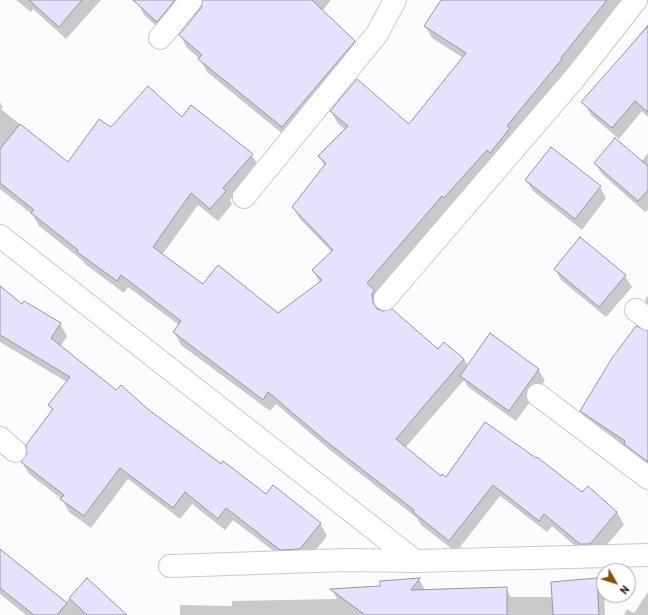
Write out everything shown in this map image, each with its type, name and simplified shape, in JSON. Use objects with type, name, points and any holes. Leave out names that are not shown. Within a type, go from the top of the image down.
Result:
[{"type":"street","points":[[160,38],[190,0]]},
{"type":"street","points":[[244,197],[377,34],[395,0]]},
{"type":"street","points":[[385,299],[574,79],[636,0]]},
{"type":"street","points":[[0,236],[415,561]]},
{"type":"street","points":[[538,395],[648,478]]},
{"type":"street","points":[[170,566],[346,560],[415,561],[648,555]]},
{"type":"building","points":[[29,0],[82,0],[59,27]]},
{"type":"building","points":[[133,0],[175,0],[157,22]]},
{"type":"building","points":[[203,0],[312,0],[355,41],[282,127],[198,59],[202,55],[179,35],[201,8]]},
{"type":"building","points":[[441,0],[607,0],[561,58],[562,59],[507,126],[510,128],[490,153],[487,150],[444,198],[442,196],[367,283],[375,291],[372,293],[373,303],[377,309],[383,311],[392,309],[438,349],[444,342],[464,359],[396,439],[441,476],[442,474],[446,477],[485,422],[536,458],[537,457],[582,492],[588,486],[617,512],[590,544],[580,544],[544,514],[539,521],[493,485],[449,541],[413,512],[414,510],[322,438],[268,392],[263,400],[173,332],[181,321],[121,275],[117,281],[77,252],[78,250],[31,213],[34,210],[0,183],[0,149],[20,124],[68,162],[99,119],[111,127],[148,86],[182,117],[191,105],[253,154],[223,188],[226,191],[210,209],[191,193],[153,247],[203,284],[218,265],[278,313],[322,280],[312,270],[333,250],[292,207],[326,163],[318,156],[348,126],[330,111],[357,79],[409,124],[466,53],[424,26]]},
{"type":"building","points":[[648,26],[648,112],[635,101],[612,128],[581,102]]},
{"type":"building","points":[[615,138],[648,166],[648,190],[638,201],[594,163]]},
{"type":"building","points":[[551,147],[601,186],[575,219],[525,180]]},
{"type":"building","points":[[580,237],[626,275],[599,307],[554,269]]},
{"type":"building","points":[[0,286],[22,304],[24,301],[61,323],[51,338],[116,390],[121,385],[149,410],[221,464],[223,461],[266,494],[273,485],[321,523],[300,549],[280,550],[226,508],[218,519],[185,492],[173,508],[120,468],[84,516],[60,499],[64,495],[21,462],[27,454],[26,445],[53,409],[48,405],[70,377],[0,335]]},
{"type":"building","points":[[636,326],[648,331],[648,462],[624,444],[625,441],[580,411],[612,358]]},
{"type":"building","points":[[490,333],[539,369],[509,411],[460,376]]},
{"type":"building","points":[[0,549],[67,603],[57,615],[34,615],[0,588]]},
{"type":"building","points":[[87,578],[127,615],[87,615],[69,598]]},
{"type":"building","points":[[420,578],[411,590],[507,587],[507,615],[365,615],[330,589],[380,586],[380,581]]},
{"type":"building","points":[[596,578],[596,603],[598,603],[599,615],[553,615],[551,582]]}]
